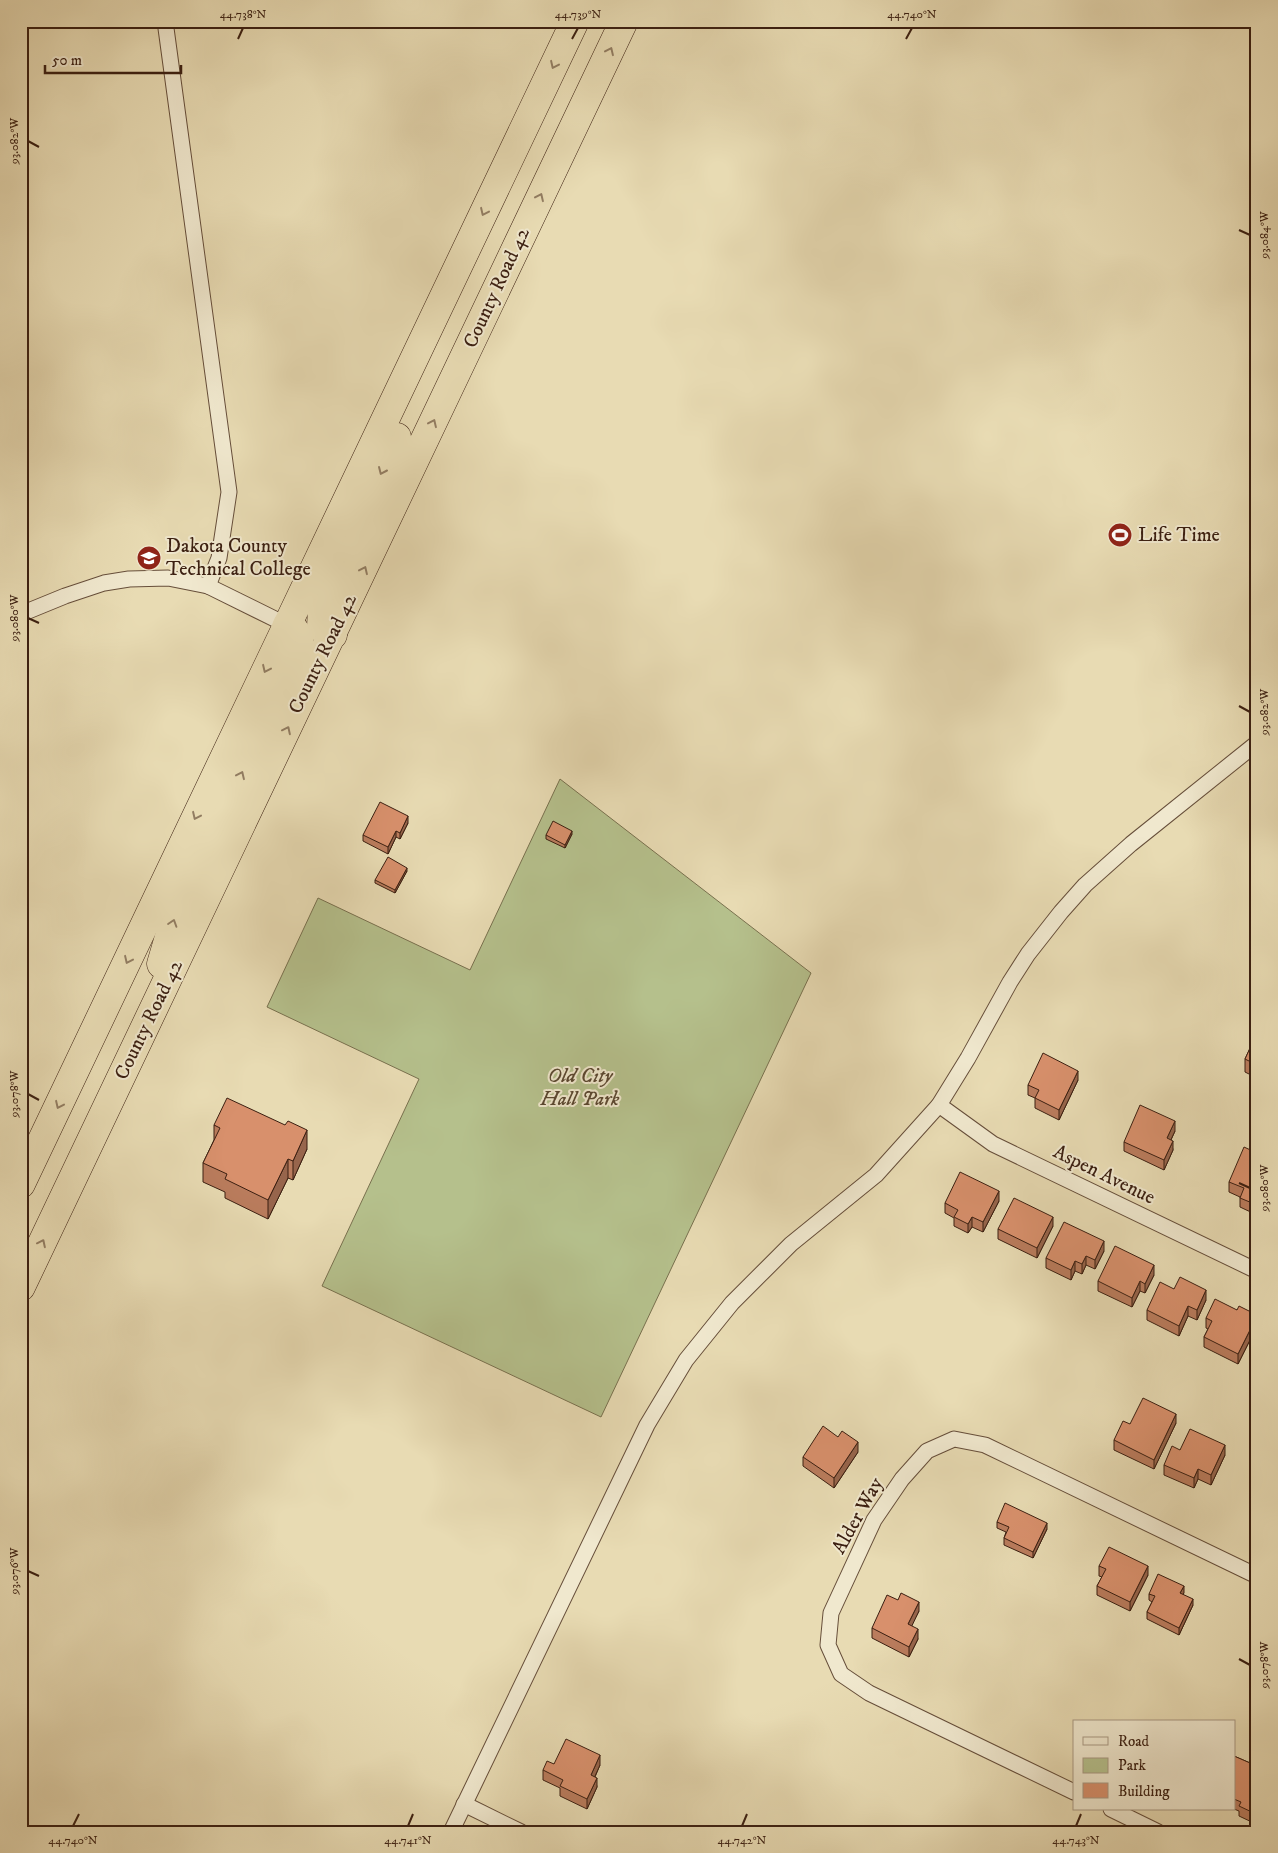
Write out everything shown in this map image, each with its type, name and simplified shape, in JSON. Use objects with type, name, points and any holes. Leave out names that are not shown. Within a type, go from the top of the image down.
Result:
[{"type":"highway","points":[[21,1184],[575,21]]},
{"type":"highway","name":"County Road 42","points":[[21,1287],[624,21]]},
{"type":"highway","points":[[333,635],[322,627],[322,606],[336,570],[431,366],[448,321],[460,263]]},
{"type":"highway","points":[[148,1021],[166,945],[176,913],[265,725],[296,653],[300,638],[294,629],[287,625]]},
{"type":"street","points":[[165,21],[229,492],[218,558],[208,586]]},
{"type":"street","points":[[21,614],[104,583],[129,579],[168,578],[208,586],[287,625]]},
{"type":"street","points":[[451,1832],[647,1425],[686,1360],[739,1297],[791,1244],[876,1175],[939,1105],[1028,954],[1085,885],[1131,844],[1257,742]]},
{"type":"street","name":"Aspen Avenue","points":[[939,1105],[993,1144],[1257,1271]]},
{"type":"street","name":"Alder Way","points":[[1073,1792],[869,1693],[840,1674],[828,1645],[831,1613],[874,1520],[902,1479],[927,1451],[954,1439],[985,1445],[1257,1576]]},
{"type":"street","points":[[464,1804],[521,1832]]},
{"type":"street","points":[[1113,1810],[1158,1832]]},
{"type":"green space","name":"Old City Hall Park","points":[[560,779],[811,973],[601,1417],[322,1286],[419,1079],[267,1007],[318,898],[470,970]]},
{"type":"building","points":[[380,802],[408,816],[400,833],[396,831],[388,847],[363,835]]},
{"type":"building","points":[[553,821],[572,831],[565,845],[546,835]]},
{"type":"building","points":[[388,857],[407,868],[395,890],[375,880]]},
{"type":"building","points":[[1257,1033],[1257,1065],[1245,1059]]},
{"type":"building","points":[[1043,1053],[1078,1071],[1059,1110],[1035,1098],[1039,1090],[1028,1085]]},
{"type":"building","points":[[227,1098],[285,1125],[288,1121],[307,1130],[293,1161],[288,1159],[268,1200],[225,1179],[227,1174],[203,1163],[220,1128],[214,1125]]},
{"type":"building","points":[[1140,1105],[1175,1121],[1167,1138],[1173,1141],[1164,1160],[1124,1142]]},
{"type":"building","points":[[1244,1147],[1257,1153],[1257,1205],[1240,1198],[1244,1188],[1229,1182]]},
{"type":"building","points":[[960,1172],[999,1191],[983,1222],[972,1217],[968,1224],[954,1217],[958,1210],[945,1203]]},
{"type":"building","points":[[1014,1198],[1053,1217],[1037,1248],[998,1229]]},
{"type":"building","points":[[1064,1222],[1104,1241],[1095,1260],[1086,1256],[1082,1264],[1075,1261],[1071,1270],[1046,1258]]},
{"type":"building","points":[[1115,1246],[1154,1265],[1145,1284],[1140,1281],[1132,1298],[1098,1281]]},
{"type":"building","points":[[1180,1277],[1206,1290],[1197,1310],[1188,1306],[1179,1326],[1147,1310],[1160,1282],[1174,1289]]},
{"type":"building","points":[[1215,1299],[1237,1310],[1239,1306],[1257,1315],[1238,1354],[1204,1337],[1212,1321],[1206,1318]]},
{"type":"building","points":[[1257,1354],[1257,1363],[1253,1361]]},
{"type":"building","points":[[1143,1398],[1176,1414],[1154,1460],[1114,1440],[1123,1421],[1130,1424]]},
{"type":"building","points":[[823,1426],[838,1437],[842,1431],[858,1442],[834,1478],[803,1457]]},
{"type":"building","points":[[1190,1429],[1225,1445],[1211,1475],[1198,1469],[1194,1478],[1164,1465],[1172,1446],[1180,1450]]},
{"type":"building","points":[[1005,1503],[1047,1523],[1033,1552],[1004,1538],[1009,1527],[997,1522]]},
{"type":"building","points":[[1109,1547],[1148,1566],[1130,1602],[1097,1586],[1106,1569],[1099,1566]]},
{"type":"building","points":[[1158,1574],[1184,1586],[1180,1593],[1193,1599],[1179,1628],[1147,1612],[1155,1596],[1149,1594]]},
{"type":"building","points":[[901,1593],[919,1602],[908,1624],[918,1629],[909,1647],[872,1628],[887,1595],[898,1600]]},
{"type":"building","points":[[1257,1630],[1257,1641],[1252,1639]]},
{"type":"building","points":[[1257,1645],[1257,1661],[1250,1658]]},
{"type":"building","points":[[566,1739],[600,1755],[591,1775],[597,1778],[587,1799],[560,1786],[563,1780],[543,1770],[547,1761],[554,1764]]},
{"type":"building","points":[[1236,1757],[1257,1766],[1256,1814],[1239,1806],[1241,1802],[1236,1800]]},
{"type":"place","name":"Life Time","points":[[1120,535]]},
{"type":"place","name":"Dakota County Technical College","points":[[149,558]]}]
